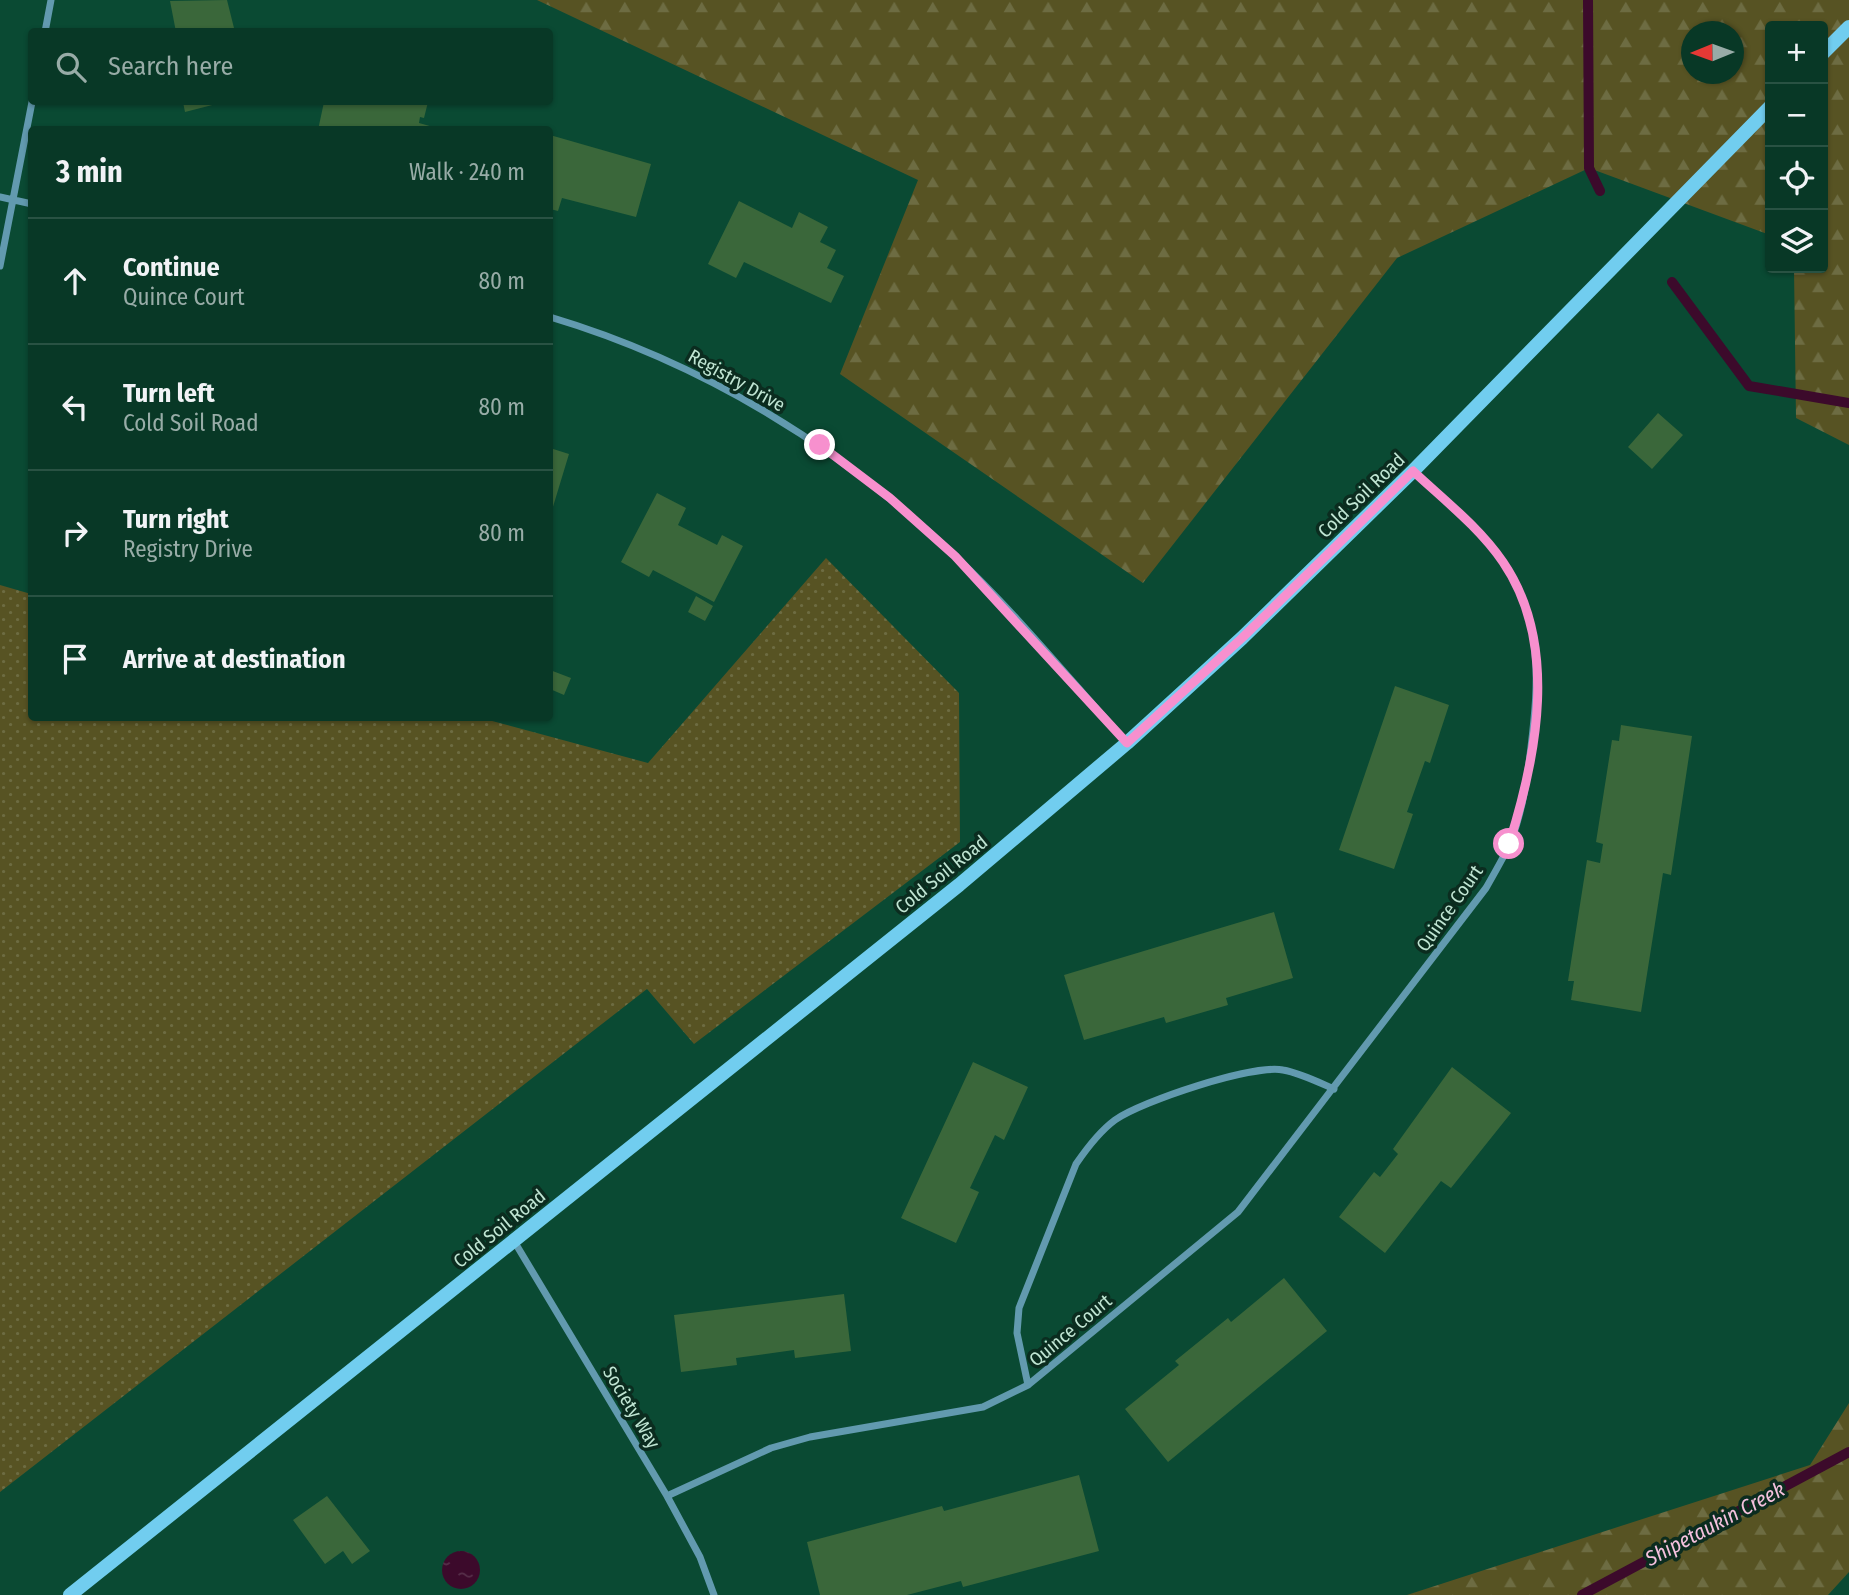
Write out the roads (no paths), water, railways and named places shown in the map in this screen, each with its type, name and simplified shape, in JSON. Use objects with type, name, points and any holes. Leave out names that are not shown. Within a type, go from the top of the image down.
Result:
[{"type":"street","points":[[46,28],[51,0]]},
{"type":"street","points":[[1828,48],[1849,27]]},
{"type":"street","points":[[0,266],[31,105]]},
{"type":"street","name":"Cold Soil Road","points":[[70,1595],[959,886],[1127,743],[1242,638],[1413,471],[1765,112]]},
{"type":"street","points":[[0,197],[28,203]]},
{"type":"street","name":"Registry Drive","points":[[553,318],[667,360],[746,400],[830,453],[890,498],[955,556],[1127,743]]},
{"type":"street","name":"Quince Court","points":[[667,1496],[771,1448],[810,1437],[983,1407],[1028,1385],[1238,1212],[1486,888],[1509,844],[1528,774],[1538,683],[1535,639],[1525,604],[1504,563],[1480,533],[1413,471]]},
{"type":"street","name":"Quince Court","points":[[1028,1385],[1017,1334],[1018,1308],[1076,1164],[1090,1144],[1115,1120],[1143,1104],[1261,1069],[1284,1070],[1334,1088]]},
{"type":"street","name":"Society Way","points":[[513,1241],[667,1496],[700,1557],[714,1595]]},
{"type":"water","points":[[461,1551],[474,1557],[480,1570],[474,1583],[461,1589],[448,1583],[442,1570],[448,1557]]},
{"type":"waterway","name":"Shipetaukin Creek","points":[[1588,0],[1589,168],[1600,191]]},
{"type":"waterway","name":"Shipetaukin Creek","points":[[1672,282],[1749,386],[1849,403]]},
{"type":"waterway","name":"Shipetaukin Creek","points":[[1582,1595],[1849,1452]]}]
